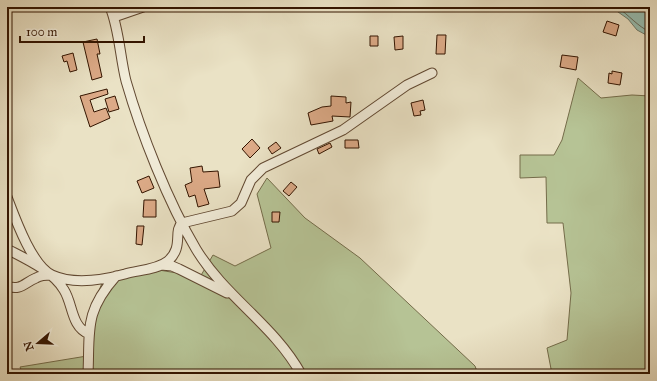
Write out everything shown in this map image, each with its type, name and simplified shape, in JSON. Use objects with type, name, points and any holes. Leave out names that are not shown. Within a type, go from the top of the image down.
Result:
[{"type":"street","points":[[110,7],[114,17],[122,66],[131,97],[156,163],[182,223],[207,266],[234,297],[283,345],[301,374]]},
{"type":"street","points":[[114,17],[143,7]]},
{"type":"street","points":[[7,248],[52,275],[67,279],[82,280],[116,276],[161,265],[172,258],[176,251],[179,242],[178,228],[182,223],[232,211],[242,203],[251,180],[263,168],[343,130],[407,85],[432,72]]},
{"type":"street","points":[[7,197],[34,257],[42,267],[52,275],[64,290],[77,324],[89,334]]},
{"type":"street","points":[[161,265],[179,269],[234,297]]},
{"type":"street","points":[[7,286],[21,288],[36,278],[52,275]]},
{"type":"street","points":[[88,374],[89,334],[93,311],[107,286],[116,276]]},
{"type":"green space","points":[[578,78],[601,98],[632,95],[650,96],[650,374],[552,374],[547,348],[567,340],[571,293],[563,223],[547,223],[546,177],[520,178],[520,155],[554,155],[562,140]]},
{"type":"green space","points":[[267,178],[305,218],[360,258],[475,366],[478,374],[23,374],[20,367],[93,355],[87,331],[94,304],[102,283],[159,270],[200,277],[213,255],[235,266],[271,248],[257,194]]},
{"type":"water","points":[[611,7],[650,7],[650,37],[637,30],[628,19]]},
{"type":"building","points":[[607,21],[619,25],[616,36],[603,32]]},
{"type":"building","points":[[437,35],[446,35],[445,54],[436,54]]},
{"type":"building","points":[[370,36],[378,36],[378,46],[370,46]]},
{"type":"building","points":[[403,36],[403,49],[395,50],[394,37]]},
{"type":"building","points":[[97,39],[100,54],[97,54],[102,77],[92,80],[83,42]]},
{"type":"building","points":[[73,53],[77,70],[70,72],[67,61],[64,62],[62,56]]},
{"type":"building","points":[[562,55],[578,57],[576,70],[560,67]]},
{"type":"building","points":[[612,71],[622,73],[620,85],[608,83],[609,73],[612,74]]},
{"type":"building","points":[[107,89],[108,94],[90,100],[94,112],[106,108],[110,118],[90,127],[80,96]]},
{"type":"building","points":[[115,96],[119,109],[109,112],[105,99]]},
{"type":"building","points":[[331,96],[346,97],[346,103],[351,102],[350,117],[332,116],[333,121],[311,125],[308,113],[322,107],[331,106]]},
{"type":"building","points":[[423,100],[425,110],[420,111],[421,115],[414,116],[411,103]]},
{"type":"building","points":[[252,139],[260,148],[250,158],[242,149]]},
{"type":"building","points":[[345,140],[358,140],[359,148],[345,148]]},
{"type":"building","points":[[276,142],[281,148],[272,154],[268,148]]},
{"type":"building","points":[[330,143],[332,147],[319,154],[317,149]]},
{"type":"building","points":[[202,166],[203,172],[218,171],[220,187],[204,189],[209,204],[198,207],[195,195],[189,197],[185,185],[192,182],[190,168]]},
{"type":"building","points":[[149,176],[154,188],[142,193],[137,181]]},
{"type":"building","points":[[291,182],[297,187],[289,196],[283,191]]},
{"type":"building","points":[[144,200],[156,200],[156,217],[143,217]]},
{"type":"building","points":[[272,212],[280,212],[279,222],[272,222]]},
{"type":"building","points":[[137,226],[144,226],[142,245],[136,244]]}]
